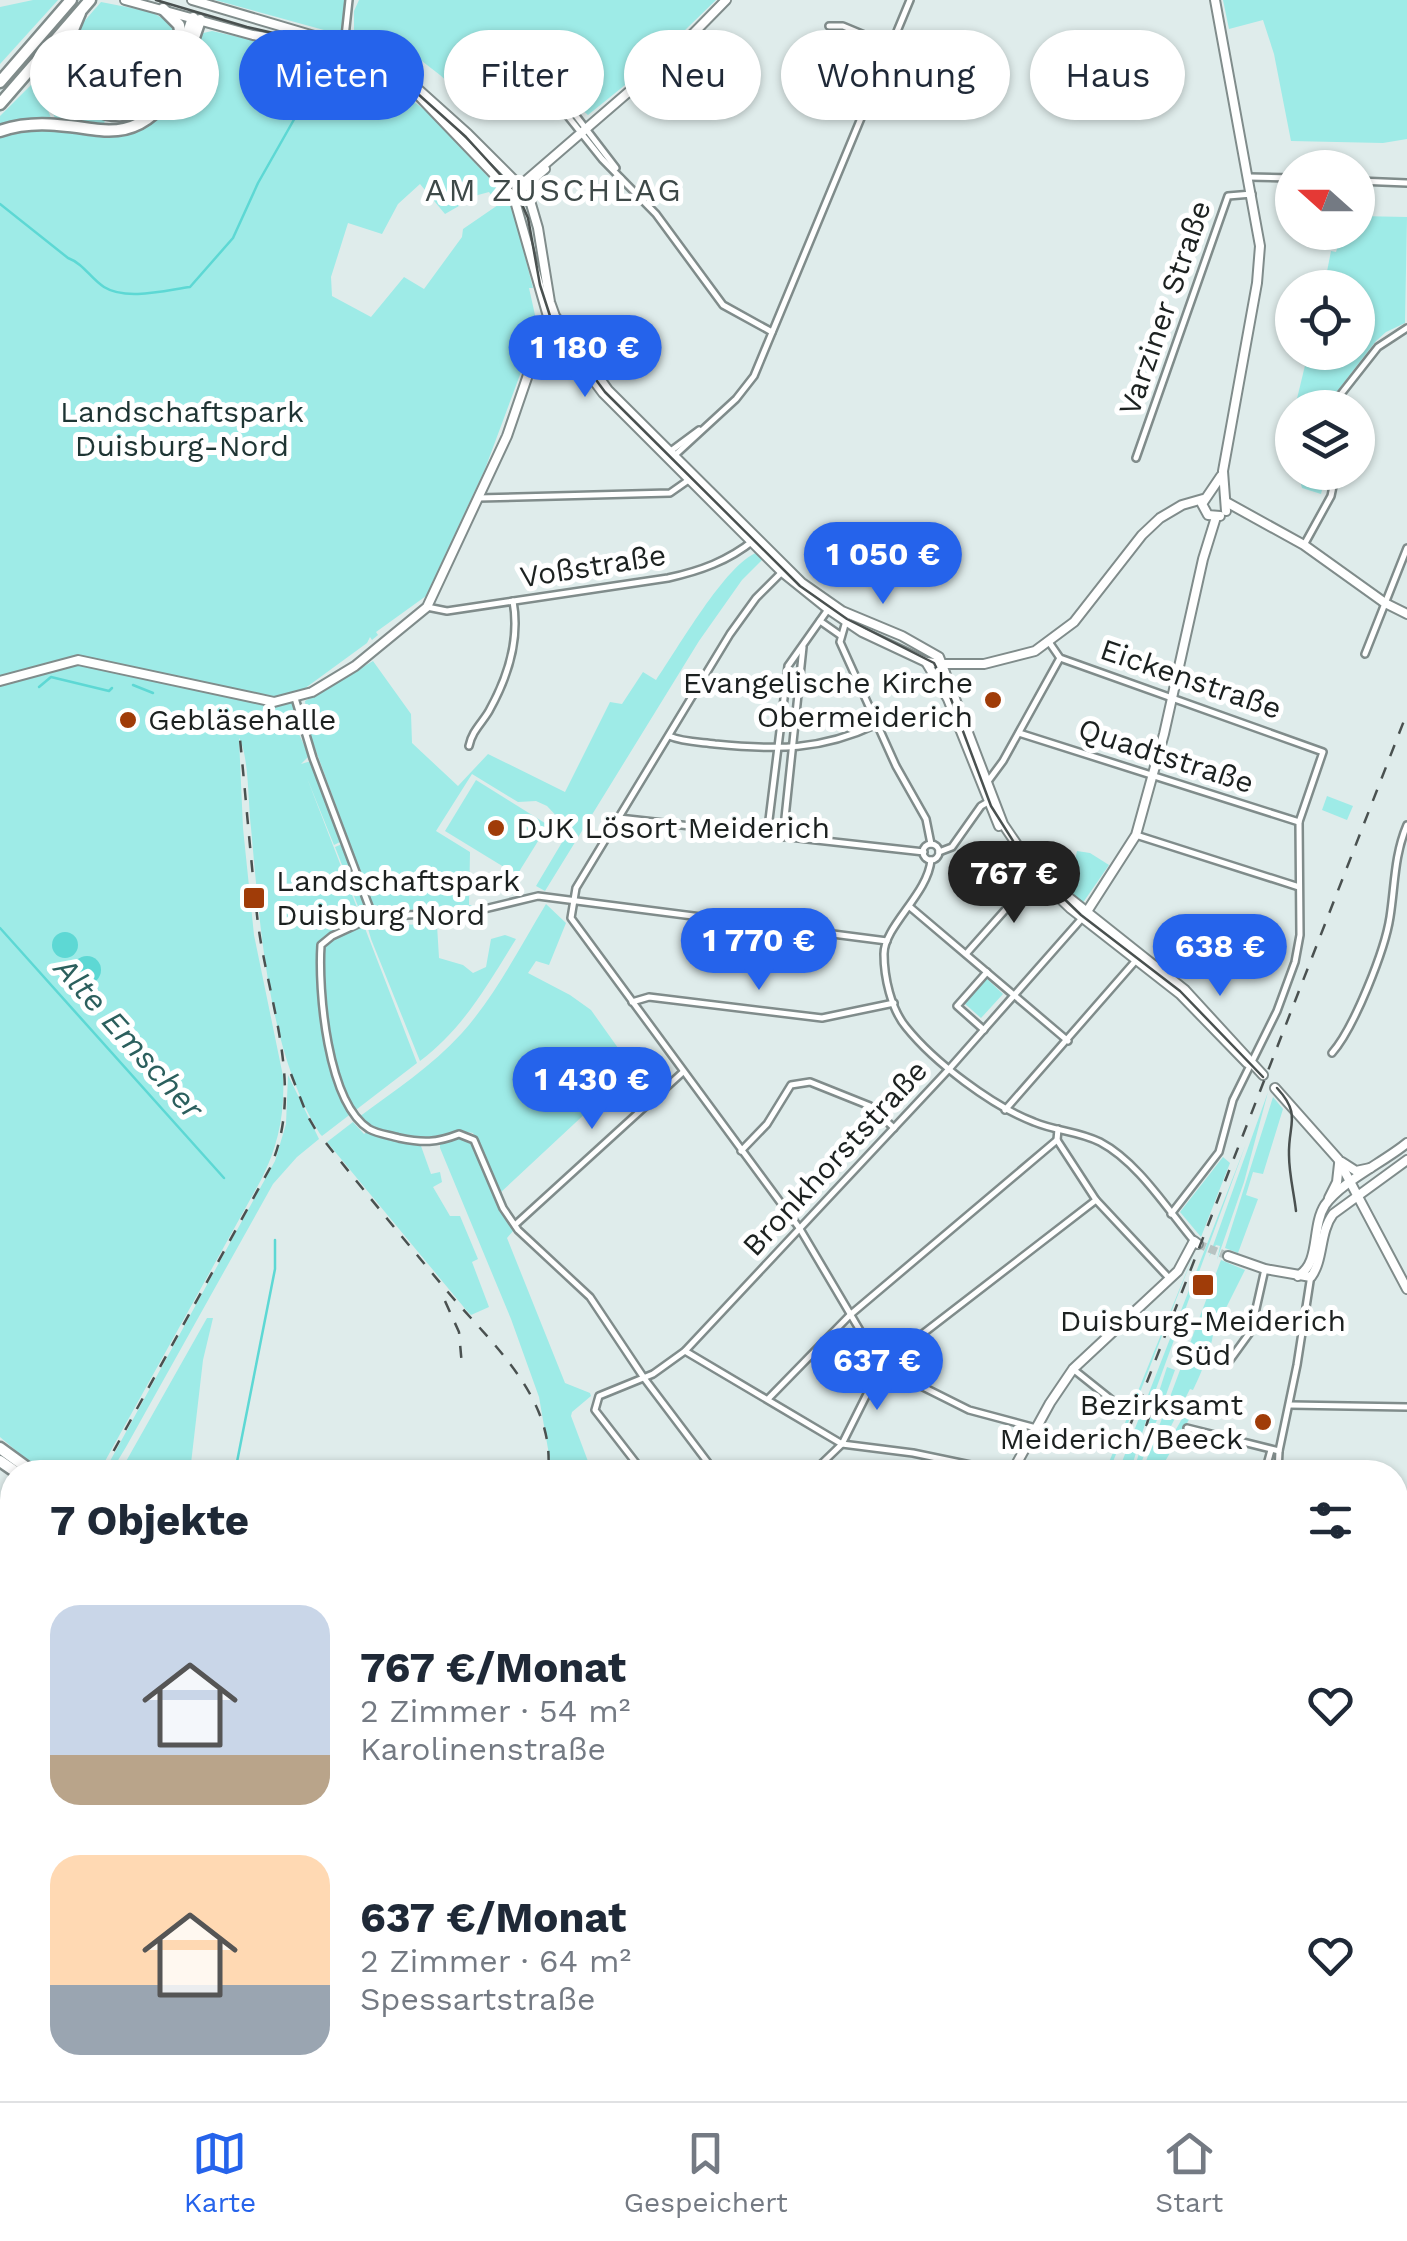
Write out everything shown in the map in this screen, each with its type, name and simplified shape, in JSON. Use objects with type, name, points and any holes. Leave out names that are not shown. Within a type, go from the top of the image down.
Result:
[{"type":"highway","points":[[0,82],[71,0]]},
{"type":"highway","points":[[0,104],[89,1]]},
{"type":"highway","points":[[163,9],[180,30]]},
{"type":"highway","points":[[74,30],[80,13]]},
{"type":"highway","points":[[191,30],[196,19]]},
{"type":"highway","points":[[0,131],[42,123],[116,130],[146,120],[167,102],[176,87],[196,19]]},
{"type":"highway","points":[[0,73],[17,61]]},
{"type":"main road","points":[[126,0],[239,32]]},
{"type":"main road","points":[[518,190],[676,51],[726,0]]},
{"type":"main road","name":"Varziner Straße","points":[[1214,0],[1260,246],[1257,283],[1223,472],[1214,492]]},
{"type":"main road","points":[[196,19],[199,1],[292,30]]},
{"type":"main road","points":[[424,95],[506,172],[518,190],[552,318],[603,393],[829,607]]},
{"type":"main road","points":[[424,101],[531,204]]},
{"type":"main road","points":[[506,172],[536,175]]},
{"type":"main road","points":[[0,681],[75,660],[264,700],[295,698],[355,666],[428,607],[507,436],[552,318],[531,204],[536,175]]},
{"type":"main road","name":"Varziner Straße","points":[[1223,472],[1226,503]]},
{"type":"main road","points":[[1207,510],[1214,492],[1407,614]]},
{"type":"main road","points":[[754,539],[782,572],[829,607],[926,662],[961,664],[1006,660],[1050,642],[1088,606],[1142,535],[1175,508],[1207,510],[1226,503]]},
{"type":"main road","name":"Bronkhorststraße","points":[[1085,915],[1136,835],[1154,775],[1208,538],[1207,510]]},
{"type":"main road","points":[[848,618],[961,664]]},
{"type":"main road","points":[[933,652],[943,664],[976,764]]},
{"type":"main road","points":[[926,662],[944,689],[1008,840],[1036,874],[1180,994],[1262,1074]]},
{"type":"main road","points":[[1085,915],[1185,990],[1252,1065]]},
{"type":"main road","points":[[1276,1088],[1338,1159],[1407,1290]]},
{"type":"main road","points":[[1327,1202],[1407,1144]]},
{"type":"main road","points":[[1338,1159],[1356,1170],[1374,1167]]},
{"type":"main road","points":[[1298,1276],[1311,1264],[1318,1222],[1338,1182],[1338,1159]]},
{"type":"main road","points":[[1228,1256],[1311,1278],[1329,1219],[1407,1160]]},
{"type":"main road","points":[[1019,1460],[1073,1369],[1170,1279],[1196,1242]]},
{"type":"street","points":[[346,30],[350,0]]},
{"type":"street","points":[[898,30],[910,0]]},
{"type":"street","points":[[829,26],[853,30]]},
{"type":"street","points":[[574,120],[656,214],[723,305],[772,332]]},
{"type":"street","points":[[577,120],[584,131]]},
{"type":"street","points":[[670,455],[747,387],[860,120]]},
{"type":"street","points":[[1249,176],[1275,177]]},
{"type":"street","points":[[1375,182],[1407,183]]},
{"type":"street","name":"Varziner Straße","points":[[1136,458],[1228,196],[1252,194]]},
{"type":"street","points":[[1344,390],[1378,347],[1407,328]]},
{"type":"street","points":[[478,498],[670,493],[691,478]]},
{"type":"street","points":[[1304,546],[1333,490]]},
{"type":"street","name":"Voßstraße","points":[[428,607],[447,611],[668,578],[702,570],[754,539]]},
{"type":"street","points":[[1365,654],[1407,548]]},
{"type":"street","points":[[782,572],[730,634],[576,888],[570,918],[800,1229],[881,1366],[969,1410],[1036,1428]]},
{"type":"street","points":[[469,746],[472,734],[500,692],[509,663],[517,621],[513,601]]},
{"type":"street","points":[[768,836],[786,673],[829,607]]},
{"type":"street","points":[[848,618],[840,642],[939,852]]},
{"type":"street","points":[[820,622],[840,634]]},
{"type":"street","points":[[783,838],[803,642]]},
{"type":"street","name":"Eickenstraße","points":[[1050,642],[1060,658],[1324,752],[1299,822]]},
{"type":"street","points":[[984,785],[1019,733],[1060,658]]},
{"type":"street","points":[[786,673],[801,675]]},
{"type":"street","points":[[295,698],[313,758],[373,917]]},
{"type":"street","points":[[669,736],[794,749],[854,735],[877,724]]},
{"type":"street","name":"Quadtstraße","points":[[1019,733],[1299,822]]},
{"type":"street","points":[[930,860],[952,847],[980,806],[990,801]]},
{"type":"street","points":[[619,818],[924,852],[930,860],[925,882],[887,942],[884,957],[894,1004],[904,1026],[1005,1110],[1101,1142],[1124,1159],[1196,1242]]},
{"type":"street","points":[[1171,1214],[1215,1159],[1234,1100],[1295,962],[1300,936],[1299,822]]},
{"type":"street","points":[[1332,1052],[1345,1038],[1384,939],[1396,855],[1407,825]]},
{"type":"street","points":[[1136,835],[1299,888]]},
{"type":"street","points":[[924,852],[932,844]]},
{"type":"street","points":[[966,954],[1036,874]]},
{"type":"street","points":[[706,1460],[590,1298],[515,1225],[503,1208],[478,1146],[469,1136],[459,1134],[435,1143],[422,1143],[373,1131],[353,1112],[326,1050],[320,950],[325,941],[373,917],[476,911],[538,896],[887,942]]},
{"type":"street","points":[[910,906],[1068,1040]]},
{"type":"street","name":"Bronkhorststraße","points":[[633,1460],[598,1414],[595,1404],[607,1392],[644,1378],[685,1351],[950,1068],[1085,915]]},
{"type":"street","points":[[1005,1110],[1138,958],[1157,966]]},
{"type":"street","points":[[984,1030],[958,1006],[987,972]]},
{"type":"street","points":[[632,1002],[649,998],[822,1018],[894,1004]]},
{"type":"street","points":[[515,1225],[684,1072]]},
{"type":"street","points":[[741,1151],[767,1124],[792,1085],[799,1082],[810,1082],[870,1106],[894,1128]]},
{"type":"street","points":[[769,1398],[850,1314],[1056,1140],[1058,1128]]},
{"type":"street","points":[[1056,1140],[1096,1200],[1170,1279]]},
{"type":"street","points":[[826,1460],[842,1444],[881,1366],[1096,1200]]},
{"type":"street","points":[[1279,1460],[1311,1264]]},
{"type":"street","points":[[1230,1360],[1251,1330],[1266,1269]]},
{"type":"street","points":[[685,1351],[842,1444],[944,1460]]},
{"type":"street","points":[[1073,1369],[1124,1409]]},
{"type":"street","points":[[1290,1405],[1407,1407]]},
{"type":"street","points":[[1188,1428],[1279,1450]]},
{"type":"street","points":[[1268,1460],[1270,1450]]},
{"type":"green space","points":[[33,0],[58,0],[0,64],[0,7]]},
{"type":"green space","points":[[215,0],[347,0],[343,30],[324,30]]},
{"type":"green space","points":[[359,0],[716,0],[685,30],[624,30],[624,86],[604,102],[604,30],[444,30],[444,79],[424,63],[424,30],[354,30],[354,11]]},
{"type":"green space","points":[[1223,0],[1407,0],[1407,139],[1383,143],[1291,141],[1274,54],[1263,20],[1229,29]]},
{"type":"green space","points":[[101,2],[152,12],[178,28],[78,30]]},
{"type":"green space","name":"Landschaftspark Duisburg-Nord","points":[[219,33],[239,37],[239,120],[424,120],[424,109],[511,201],[533,288],[529,288],[535,315],[534,337],[485,469],[426,596],[293,697],[298,732],[309,756],[301,764],[311,761],[342,841],[334,845],[307,778],[417,1063],[320,1134],[302,1101],[277,1026],[258,904],[246,768],[239,738],[254,935],[283,1076],[276,1142],[261,1180],[106,1460],[27,1460],[0,1437],[0,135],[43,127],[104,135],[144,120],[219,120]],"holes":[[[420,184],[445,214],[489,192],[498,205],[463,229],[462,237],[424,289],[404,277],[371,317],[332,296],[331,277],[348,223],[382,234],[398,204]]]},
{"type":"green space","points":[[30,86],[30,120],[40,120],[0,127],[0,116]]},
{"type":"green space","points":[[67,120],[105,120],[103,126]]},
{"type":"green space","points":[[1375,216],[1407,217],[1405,323],[1375,342],[1375,270],[1327,270],[1331,251],[1375,250]]},
{"type":"green space","points":[[1304,370],[1354,370],[1338,390],[1299,390]]},
{"type":"green space","points":[[758,552],[763,559],[742,580],[699,641],[545,891],[536,886],[564,839],[566,826],[547,806],[536,801],[518,802],[472,774],[436,831],[470,852],[469,905],[476,906],[375,912],[308,729],[305,701],[373,661],[411,714],[412,743],[458,786],[488,754],[565,792],[610,702],[622,704],[643,672],[656,680],[717,589],[745,559]]},
{"type":"green space","name":"DJK Lösort Meiderich","points":[[476,780],[548,825],[517,875],[445,831]]},
{"type":"green space","points":[[1327,796],[1353,806],[1347,820],[1322,810]]},
{"type":"green space","points":[[342,844],[367,909],[361,914],[335,847]]},
{"type":"green space","points":[[1077,851],[1090,853],[1109,865],[1082,904],[1068,891]]},
{"type":"green space","points":[[546,904],[566,923],[549,965],[536,961],[528,973],[591,1010],[633,1069],[500,1193],[473,1133],[425,1140],[405,1138],[375,1128],[359,1117],[462,1033],[496,987]]},
{"type":"green space","points":[[367,925],[437,925],[439,958],[463,965],[473,973],[486,967],[491,939],[505,935],[516,939],[462,1020],[420,1061],[371,939]]},
{"type":"green space","points":[[986,978],[1003,994],[981,1018],[964,1003]]},
{"type":"green space","points":[[288,1075],[319,1139],[273,1184],[126,1447],[118,1460],[111,1460],[275,1161],[286,1124]]},
{"type":"green space","points":[[1268,1092],[1244,1182],[1217,1260],[1220,1246],[1216,1245],[1209,1257]]},
{"type":"green space","points":[[1273,1097],[1283,1109],[1263,1174],[1253,1172],[1246,1195],[1258,1199],[1238,1253],[1225,1248]]},
{"type":"green space","points":[[353,1122],[364,1134],[368,1131],[421,1146],[431,1174],[440,1172],[442,1182],[433,1187],[450,1216],[460,1216],[478,1259],[472,1262],[489,1307],[471,1315],[467,1311],[327,1142]]},
{"type":"green space","points":[[460,1136],[472,1142],[514,1230],[507,1238],[565,1383],[591,1396],[571,1416],[588,1460],[550,1460],[539,1397],[440,1144]]},
{"type":"green space","points":[[1246,1144],[1134,1460],[1123,1460]]},
{"type":"green space","points":[[1223,1157],[1230,1163],[1201,1237],[1180,1212]]},
{"type":"green space","points":[[1195,1251],[1114,1460],[1110,1460]]},
{"type":"green space","points":[[1221,1260],[1245,1270],[1213,1334],[1196,1384],[1169,1430],[1175,1431],[1187,1410],[1199,1402],[1166,1460],[1146,1460]]},
{"type":"green space","points":[[207,1318],[213,1318],[203,1360],[191,1460],[127,1460]]},
{"type":"green space","points":[[1167,1367],[1175,1370],[1142,1460],[1137,1460]]},
{"type":"shaded area","points":[[65,932],[74,936],[78,945],[74,954],[65,958],[56,954],[52,945],[56,936]]},
{"type":"shaded area","points":[[87,956],[97,960],[101,970],[97,980],[87,984],[77,980],[73,970],[77,960]]},
{"type":"waterway","name":"Alte Emscher","points":[[0,204],[113,291],[147,293],[190,287],[233,238],[294,120]]},
{"type":"waterway","points":[[39,687],[51,677],[109,691],[112,688]]},
{"type":"waterway","points":[[133,685],[153,693]]},
{"type":"waterway","name":"Alte Emscher","points":[[0,928],[224,1178]]},
{"type":"waterway","name":"Alte Emscher","points":[[237,1460],[275,1269],[275,1240]]},
{"type":"tunnel","points":[[1198,1244],[1228,1256]]},
{"type":"tram line","points":[[156,0],[247,27],[364,54],[408,85],[466,137],[517,193],[528,218],[540,285],[551,319],[605,392],[800,586],[847,619],[934,663],[991,806],[1027,863],[1081,915],[1180,991],[1263,1077]]},
{"type":"tram line","points":[[1277,1088],[1292,1113],[1289,1162],[1296,1211]]},
{"type":"railway","points":[[1117,1460],[1407,713]]},
{"type":"railway","points":[[109,1460],[270,1168],[280,1138],[284,1108],[281,1047],[258,924],[240,739]]},
{"type":"railway","points":[[291,1074],[320,1137]]},
{"type":"railway","points":[[326,1143],[514,1370],[541,1418],[548,1460]]},
{"type":"railway","points":[[445,1301],[459,1332],[462,1366]]},
{"type":"railway","points":[[1136,1460],[1154,1401]]},
{"type":"place","name":"Evangelische Kirche Obermeiderich","points":[[993,700]]},
{"type":"place","name":"Gebläsehalle","points":[[128,720]]},
{"type":"place","name":"DJK Lösort Meiderich","points":[[496,828]]},
{"type":"place","name":"Landschaftspark Duisburg Nord","points":[[254,898]]},
{"type":"place","name":"Duisburg-Meiderich Süd","points":[[1203,1285]]},
{"type":"place","name":"Bezirksamt Meiderich/Beeck","points":[[1263,1422]]},
{"type":"district","name":"AM ZUSCHLAG","points":[[554,190]]}]
